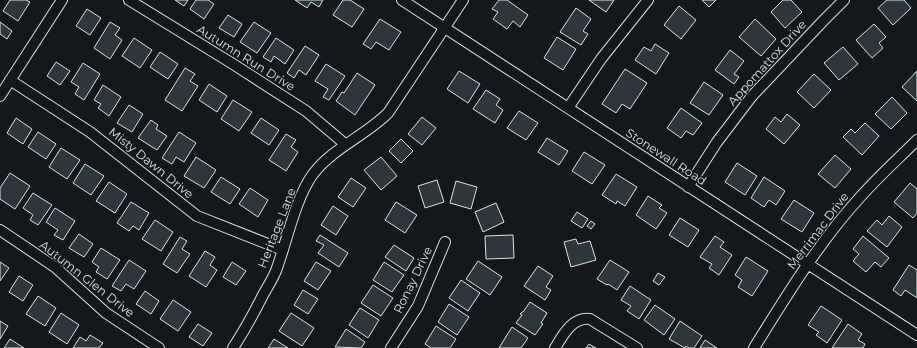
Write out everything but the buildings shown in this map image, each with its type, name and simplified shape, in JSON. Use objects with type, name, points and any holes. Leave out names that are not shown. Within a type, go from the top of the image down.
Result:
[{"type":"street","points":[[0,96],[62,0]]},
{"type":"street","name":"Autumn Run Drive","points":[[129,0],[233,64],[306,112],[345,144]]},
{"type":"street","name":"Stonewall Road","points":[[402,0],[917,335]]},
{"type":"street","name":"Heritage Lane","points":[[233,348],[245,330],[277,270],[301,198],[312,176],[325,160],[345,144],[380,122],[388,113],[463,0]]},
{"type":"street","points":[[568,108],[601,59],[648,0]]},
{"type":"street","name":"Appomattox Drive","points":[[688,187],[717,142],[752,96],[844,0]]},
{"type":"street","name":"Misty Dawn Drive","points":[[10,80],[90,132],[124,157],[197,216],[283,250]]},
{"type":"street","name":"Merrimac Drive","points":[[754,348],[808,264],[837,225],[863,194],[916,141]]},
{"type":"street","name":"Autumn Glen Drive","points":[[0,230],[55,267],[106,313],[159,348]]},
{"type":"street","name":"Ronay Drive","points":[[391,348],[418,306],[445,242]]},
{"type":"street","points":[[555,348],[574,322],[585,318],[590,318],[637,348]]}]
